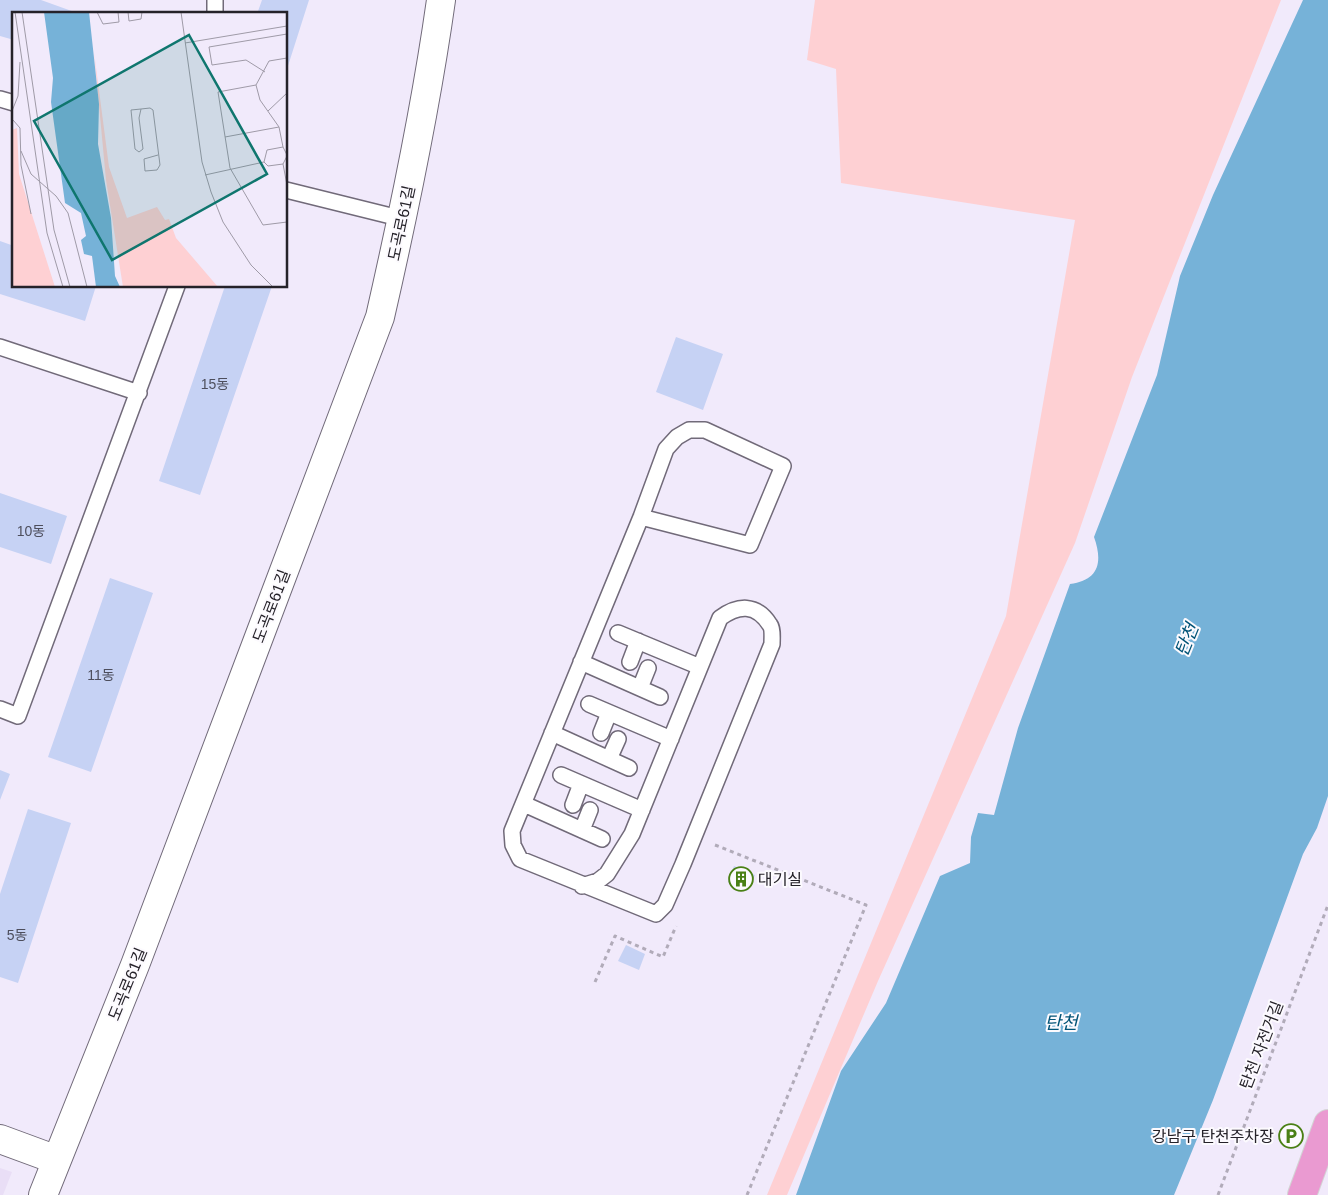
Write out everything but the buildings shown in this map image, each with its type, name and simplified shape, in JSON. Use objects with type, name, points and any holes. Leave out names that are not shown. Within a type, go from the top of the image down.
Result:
[{"type":"highway","points":[[1302,1195],[1328,1124]]},
{"type":"street","name":"도곡로61길","points":[[43,1195],[135,965],[380,317],[403,219],[430,81],[441,0]]},
{"type":"street","points":[[0,1139],[57,1160]]},
{"type":"lane","points":[[288,190],[403,219]]},
{"type":"lane","points":[[0,709],[18,716],[176,288]]},
{"type":"lane","points":[[0,347],[139,393]]},
{"type":"lane","points":[[582,886],[598,881],[607,874],[632,834],[720,618],[732,610],[746,608],[759,613],[771,626],[772,644],[665,905],[656,914],[582,886],[520,859],[513,845],[512,831],[641,517],[666,449],[677,437],[689,430],[705,430],[783,466],[750,545],[641,517]]},
{"type":"lane","points":[[618,633],[700,667]]},
{"type":"lane","points":[[630,662],[638,641]]},
{"type":"lane","points":[[581,662],[660,697]]},
{"type":"lane","points":[[640,688],[648,668]]},
{"type":"lane","points":[[590,704],[671,739]]},
{"type":"lane","points":[[601,733],[609,713]]},
{"type":"lane","points":[[552,733],[629,768]]},
{"type":"lane","points":[[609,759],[618,739]]},
{"type":"lane","points":[[561,775],[642,810]]},
{"type":"lane","points":[[573,805],[581,784]]},
{"type":"lane","points":[[524,804],[602,839]]},
{"type":"lane","points":[[582,830],[590,810]]},
{"type":"path","points":[[709,853],[713,844],[866,905],[747,1195]]},
{"type":"path","name":"탄천 자전거길","points":[[1218,1195],[1328,905]]},
{"type":"path","points":[[595,982],[615,936],[663,957],[678,922]]},
{"type":"shaded area","points":[[815,0],[1281,0],[1132,377],[1075,543],[878,981],[787,1195],[767,1195],[1006,616],[1075,220],[841,183],[836,69],[807,60]]},
{"type":"shaded area","points":[[0,1168],[12,1172],[3,1195],[0,1195]]},
{"type":"water","name":"탄천","points":[[1303,0],[1328,0],[1328,796],[1317,828],[1303,854],[1213,1100],[1174,1195],[796,1195],[841,1071],[886,1003],[940,876],[970,863],[971,837],[978,813],[994,815],[1018,728],[1070,584],[1087,578],[1093,574],[1096,568],[1098,554],[1094,537],[1157,375],[1180,276],[1213,195]]},
{"type":"place","name":"대기실","points":[[741,879]]},
{"type":"place","name":"강남구 탄천주차장","points":[[1291,1136]]}]
